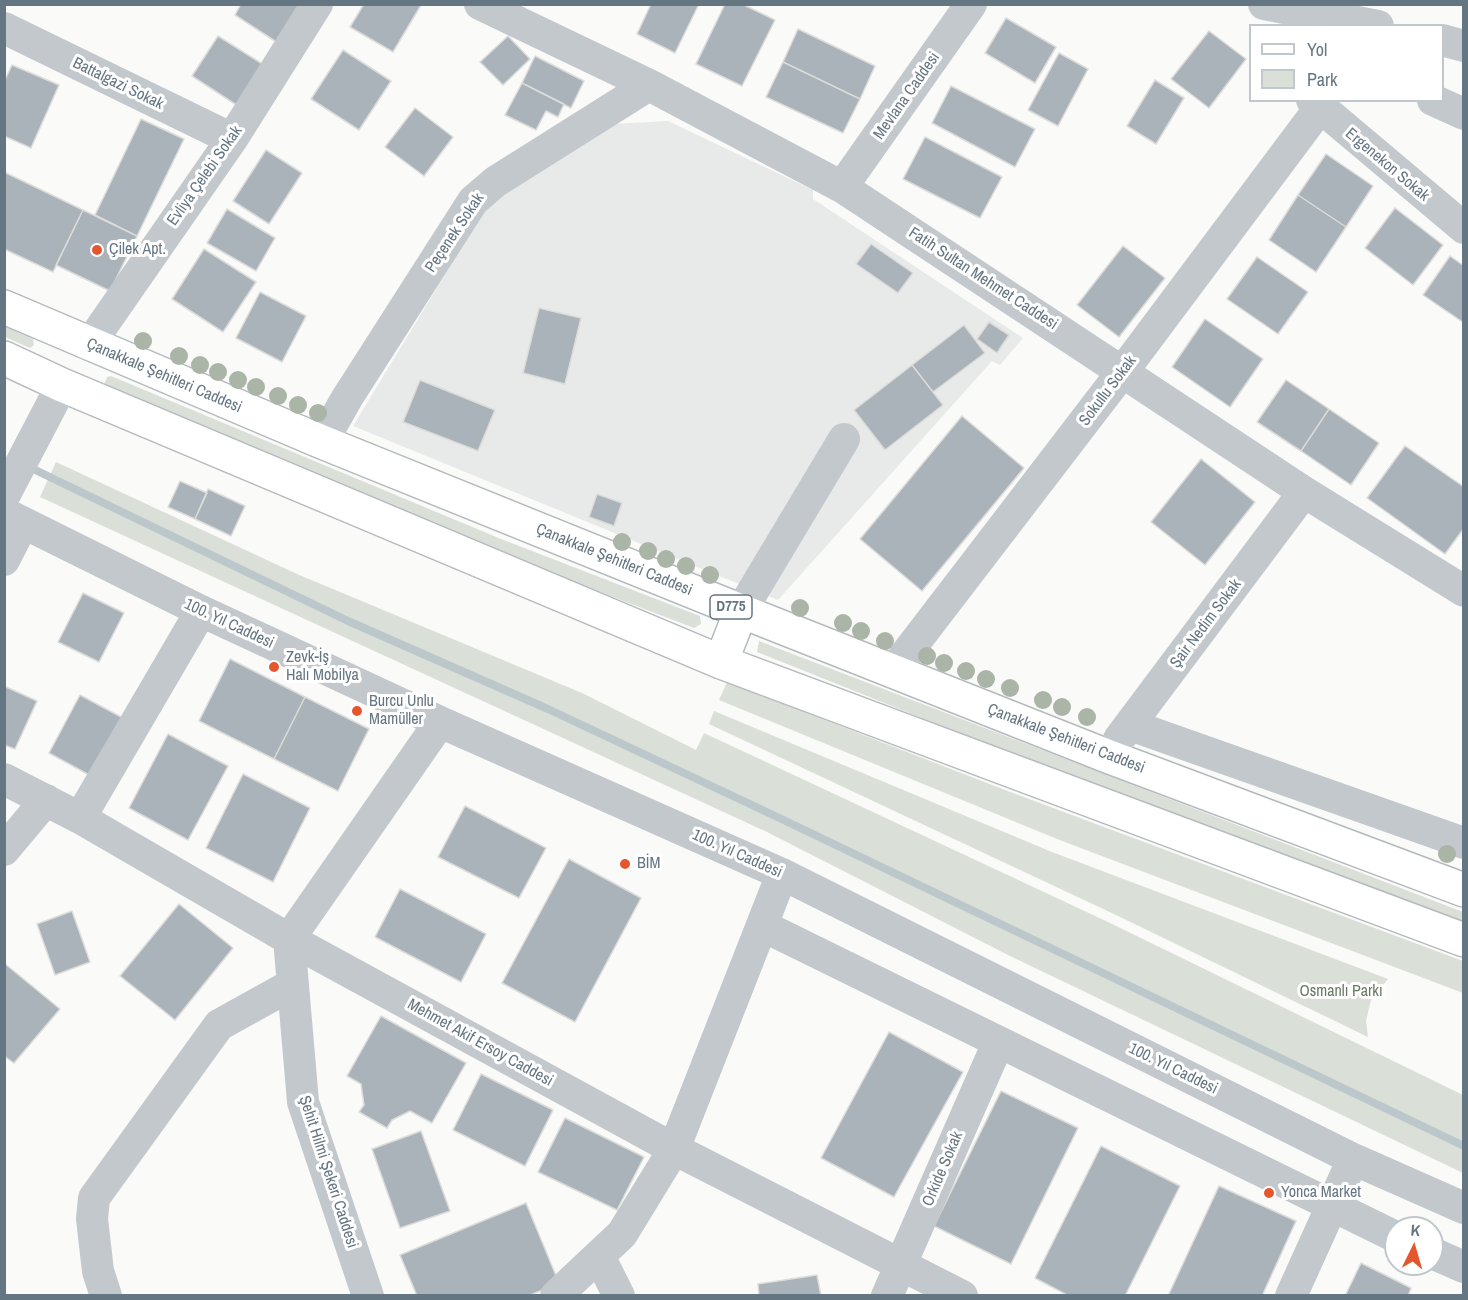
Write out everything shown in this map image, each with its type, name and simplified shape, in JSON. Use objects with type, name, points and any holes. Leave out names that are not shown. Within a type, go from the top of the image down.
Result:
[{"type":"main road","name":"Çanakkale Şehitleri Caddesi","points":[[4,307],[322,442],[741,611],[1107,756],[1464,890]]},
{"type":"main road","points":[[62,385],[89,345]]},
{"type":"main road","points":[[4,358],[62,385],[721,662],[1464,940]]},
{"type":"main road","points":[[721,662],[741,611]]},
{"type":"street","name":"Evliya Çelebi Sokak","points":[[89,345],[232,139],[317,4]]},
{"type":"street","name":"Fatih Sultan Mehmet Caddesi","points":[[480,4],[649,86],[842,187],[1304,492],[1464,591]]},
{"type":"street","name":"Mevlana Caddesi","points":[[842,187],[971,4]]},
{"type":"street","points":[[1251,4],[1260,24]]},
{"type":"street","points":[[1251,4],[1279,24]]},
{"type":"street","points":[[1264,4],[1368,24]]},
{"type":"street","name":"Battalgazi Sokak","points":[[4,28],[232,139]]},
{"type":"street","points":[[1444,40],[1464,46]]},
{"type":"street","name":"Peçenek Sokak","points":[[322,442],[347,398],[473,201],[495,182],[649,86]]},
{"type":"street","points":[[1437,102],[1464,114]]},
{"type":"street","name":"Ergenekon Sokak","points":[[1316,105],[1464,228]]},
{"type":"street","name":"Sokullu Sokak","points":[[893,671],[1123,371],[1316,105]]},
{"type":"street","points":[[9,488],[62,385]]},
{"type":"street","points":[[741,611],[844,439]]},
{"type":"street","name":"Şair Nedim Sokak","points":[[1107,756],[1304,492]]},
{"type":"street","points":[[4,560],[14,518]]},
{"type":"street","name":"100. Yıl Caddesi","points":[[14,518],[201,611],[440,722],[782,874],[1353,1159],[1464,1208]]},
{"type":"street","points":[[80,818],[201,611]]},
{"type":"street","points":[[289,939],[440,722]]},
{"type":"street","points":[[1130,724],[1464,843]]},
{"type":"street","name":"Mehmet Akif Ersoy Caddesi","points":[[4,779],[80,818],[289,939],[674,1149],[962,1296]]},
{"type":"street","points":[[4,850],[46,800]]},
{"type":"street","points":[[556,1296],[622,1234],[674,1149],[782,874]]},
{"type":"street","points":[[763,926],[1384,1231]]},
{"type":"street","name":"Şehit Hilmi Şekeri Caddesi","points":[[289,939],[303,1102],[368,1296]]},
{"type":"street","points":[[106,1296],[98,1270],[92,1219],[94,1198],[219,1025],[293,984]]},
{"type":"street","name":"Orkide Sokak","points":[[887,1296],[998,1043]]},
{"type":"street","points":[[1291,1296],[1333,1208],[1353,1159]]},
{"type":"street","points":[[599,1256],[619,1296]]},
{"type":"street","points":[[1444,1259],[1464,1268]]},
{"type":"shaded area","points":[[668,121],[813,190],[813,199],[1023,338],[1000,365],[992,361],[778,600],[353,426],[489,202],[611,124]]},
{"type":"green space","points":[[5,326],[33,339],[34,345],[30,348],[5,337]]},
{"type":"green space","points":[[111,376],[501,539],[700,616],[701,624],[694,628],[488,549],[104,385],[107,377]]},
{"type":"green space","points":[[56,462],[297,574],[582,693],[696,750],[704,733],[1108,922],[1463,1095],[1463,1173],[1010,956],[767,832],[40,497]]},
{"type":"green space","points":[[759,641],[1463,912],[1463,925],[977,740],[757,652]]},
{"type":"green space","name":"Osmanlı Parkı","points":[[727,682],[1005,790],[1463,961],[1463,993],[1057,839],[719,700]]},
{"type":"green space","name":"Osmanlı Parkı","points":[[714,711],[1052,852],[1388,979],[1371,1000],[1366,1021],[1368,1037],[1116,915],[709,724]]},
{"type":"building","points":[[241,4],[303,4],[278,43],[235,15]]},
{"type":"building","points":[[364,4],[421,5],[393,52],[350,27]]},
{"type":"building","points":[[651,4],[699,4],[675,53],[637,34]]},
{"type":"building","points":[[725,4],[742,4],[775,20],[742,86],[696,64]]},
{"type":"building","points":[[1006,18],[1056,47],[1035,83],[985,53]]},
{"type":"building","points":[[798,29],[875,66],[860,99],[783,62]]},
{"type":"building","points":[[1209,31],[1246,59],[1209,108],[1171,79]]},
{"type":"building","points":[[218,36],[264,65],[238,106],[192,76]]},
{"type":"building","points":[[508,36],[530,59],[503,85],[480,62]]},
{"type":"building","points":[[343,50],[391,81],[359,130],[311,99]]},
{"type":"building","points":[[1059,53],[1088,69],[1058,126],[1028,110]]},
{"type":"building","points":[[535,56],[584,81],[571,108],[522,83]]},
{"type":"building","points":[[783,62],[860,99],[843,133],[766,97]]},
{"type":"building","points":[[12,65],[59,85],[31,148],[4,136],[4,82]]},
{"type":"building","points":[[1155,80],[1184,98],[1156,144],[1127,126]]},
{"type":"building","points":[[522,83],[564,104],[558,117],[546,111],[536,130],[505,115]]},
{"type":"building","points":[[951,86],[1035,129],[1015,167],[932,123]]},
{"type":"building","points":[[415,108],[453,137],[424,176],[385,147]]},
{"type":"building","points":[[141,119],[184,139],[137,236],[95,215]]},
{"type":"building","points":[[925,137],[1002,177],[980,218],[903,179]]},
{"type":"building","points":[[266,150],[302,173],[269,224],[233,201]]},
{"type":"building","points":[[1326,154],[1373,186],[1346,227],[1298,195]]},
{"type":"building","points":[[4,172],[83,210],[53,272],[4,249]]},
{"type":"building","points":[[1298,195],[1346,227],[1316,272],[1269,240]]},
{"type":"building","points":[[1395,208],[1443,245],[1413,285],[1365,248]]},
{"type":"building","points":[[227,209],[275,238],[256,271],[207,243]]},
{"type":"building","name":"Çilek Apt.","points":[[83,210],[137,236],[110,291],[56,265]]},
{"type":"building","points":[[871,244],[913,273],[898,293],[856,264]]},
{"type":"building","points":[[1123,246],[1165,278],[1119,337],[1077,305]]},
{"type":"building","points":[[204,249],[256,282],[223,332],[172,299]]},
{"type":"building","points":[[1450,256],[1464,266],[1464,323],[1423,295]]},
{"type":"building","points":[[1257,257],[1308,292],[1278,334],[1227,299]]},
{"type":"building","points":[[260,292],[306,316],[282,362],[236,338]]},
{"type":"building","points":[[539,308],[581,318],[565,384],[523,373]]},
{"type":"building","points":[[1205,319],[1263,359],[1230,407],[1172,367]]},
{"type":"building","points":[[989,322],[1009,335],[997,353],[977,339]]},
{"type":"building","points":[[964,325],[985,353],[933,392],[912,365]]},
{"type":"building","points":[[912,365],[943,405],[885,450],[854,410]]},
{"type":"building","points":[[420,380],[495,410],[478,451],[403,422]]},
{"type":"building","points":[[1286,380],[1329,409],[1301,451],[1257,422]]},
{"type":"building","points":[[1329,409],[1379,443],[1351,485],[1301,451]]},
{"type":"building","points":[[962,416],[1024,468],[922,591],[860,539]]},
{"type":"building","points":[[1405,446],[1464,487],[1464,528],[1445,554],[1367,498]]},
{"type":"building","points":[[1201,459],[1255,502],[1205,565],[1151,522]]},
{"type":"building","points":[[180,481],[207,493],[195,519],[168,507]]},
{"type":"building","points":[[208,489],[245,506],[231,536],[195,519]]},
{"type":"building","points":[[597,494],[622,503],[614,526],[589,517]]},
{"type":"building","points":[[83,593],[124,613],[99,662],[58,642]]},
{"type":"building","points":[[230,659],[305,697],[274,759],[199,721]]},
{"type":"building","points":[[4,686],[37,701],[15,749],[4,745]]},
{"type":"building","points":[[80,695],[123,718],[91,776],[49,753]]},
{"type":"building","points":[[305,697],[369,729],[338,791],[274,759]]},
{"type":"building","points":[[168,734],[228,766],[188,840],[129,808]]},
{"type":"building","points":[[243,774],[310,808],[273,882],[206,848]]},
{"type":"building","points":[[465,806],[546,848],[519,898],[438,857]]},
{"type":"building","points":[[569,859],[641,898],[575,1022],[502,983]]},
{"type":"building","points":[[400,889],[486,934],[461,982],[375,937]]},
{"type":"building","points":[[179,904],[233,948],[175,1020],[120,976]]},
{"type":"building","points":[[72,911],[90,962],[55,975],[37,924]]},
{"type":"building","points":[[4,963],[60,1009],[14,1063],[4,1056]]},
{"type":"building","points":[[381,1016],[466,1063],[432,1123],[410,1111],[392,1120],[387,1128],[359,1112],[364,1105],[361,1084],[347,1076]]},
{"type":"building","points":[[889,1032],[963,1072],[894,1197],[821,1158]]},
{"type":"building","points":[[481,1074],[553,1110],[525,1166],[453,1130]]},
{"type":"building","points":[[1001,1091],[1078,1128],[1011,1264],[934,1226]]},
{"type":"building","points":[[565,1118],[644,1157],[617,1210],[538,1172]]},
{"type":"building","points":[[421,1131],[450,1211],[400,1228],[372,1149]]},
{"type":"building","points":[[1101,1146],[1180,1186],[1125,1296],[1069,1296],[1035,1278]]},
{"type":"building","points":[[1219,1186],[1296,1221],[1262,1296],[1168,1296]]},
{"type":"building","points":[[526,1203],[559,1283],[528,1296],[417,1296],[400,1255]]},
{"type":"building","points":[[1361,1263],[1411,1288],[1408,1296],[1345,1296]]},
{"type":"building","points":[[817,1275],[821,1296],[759,1296],[758,1284]]},
{"type":"waterway","points":[[27,466],[348,621],[548,709],[771,814],[1464,1146]]},
{"type":"place","name":"Çilek Apt.","points":[[97,250]]},
{"type":"place","name":"Zevk-İş Halı Mobilya","points":[[274,667]]},
{"type":"place","name":"Burcu Unlu Mamüller","points":[[357,711]]},
{"type":"place","name":"BİM","points":[[625,864]]},
{"type":"place","name":"Yonca Market","points":[[1269,1193]]}]
